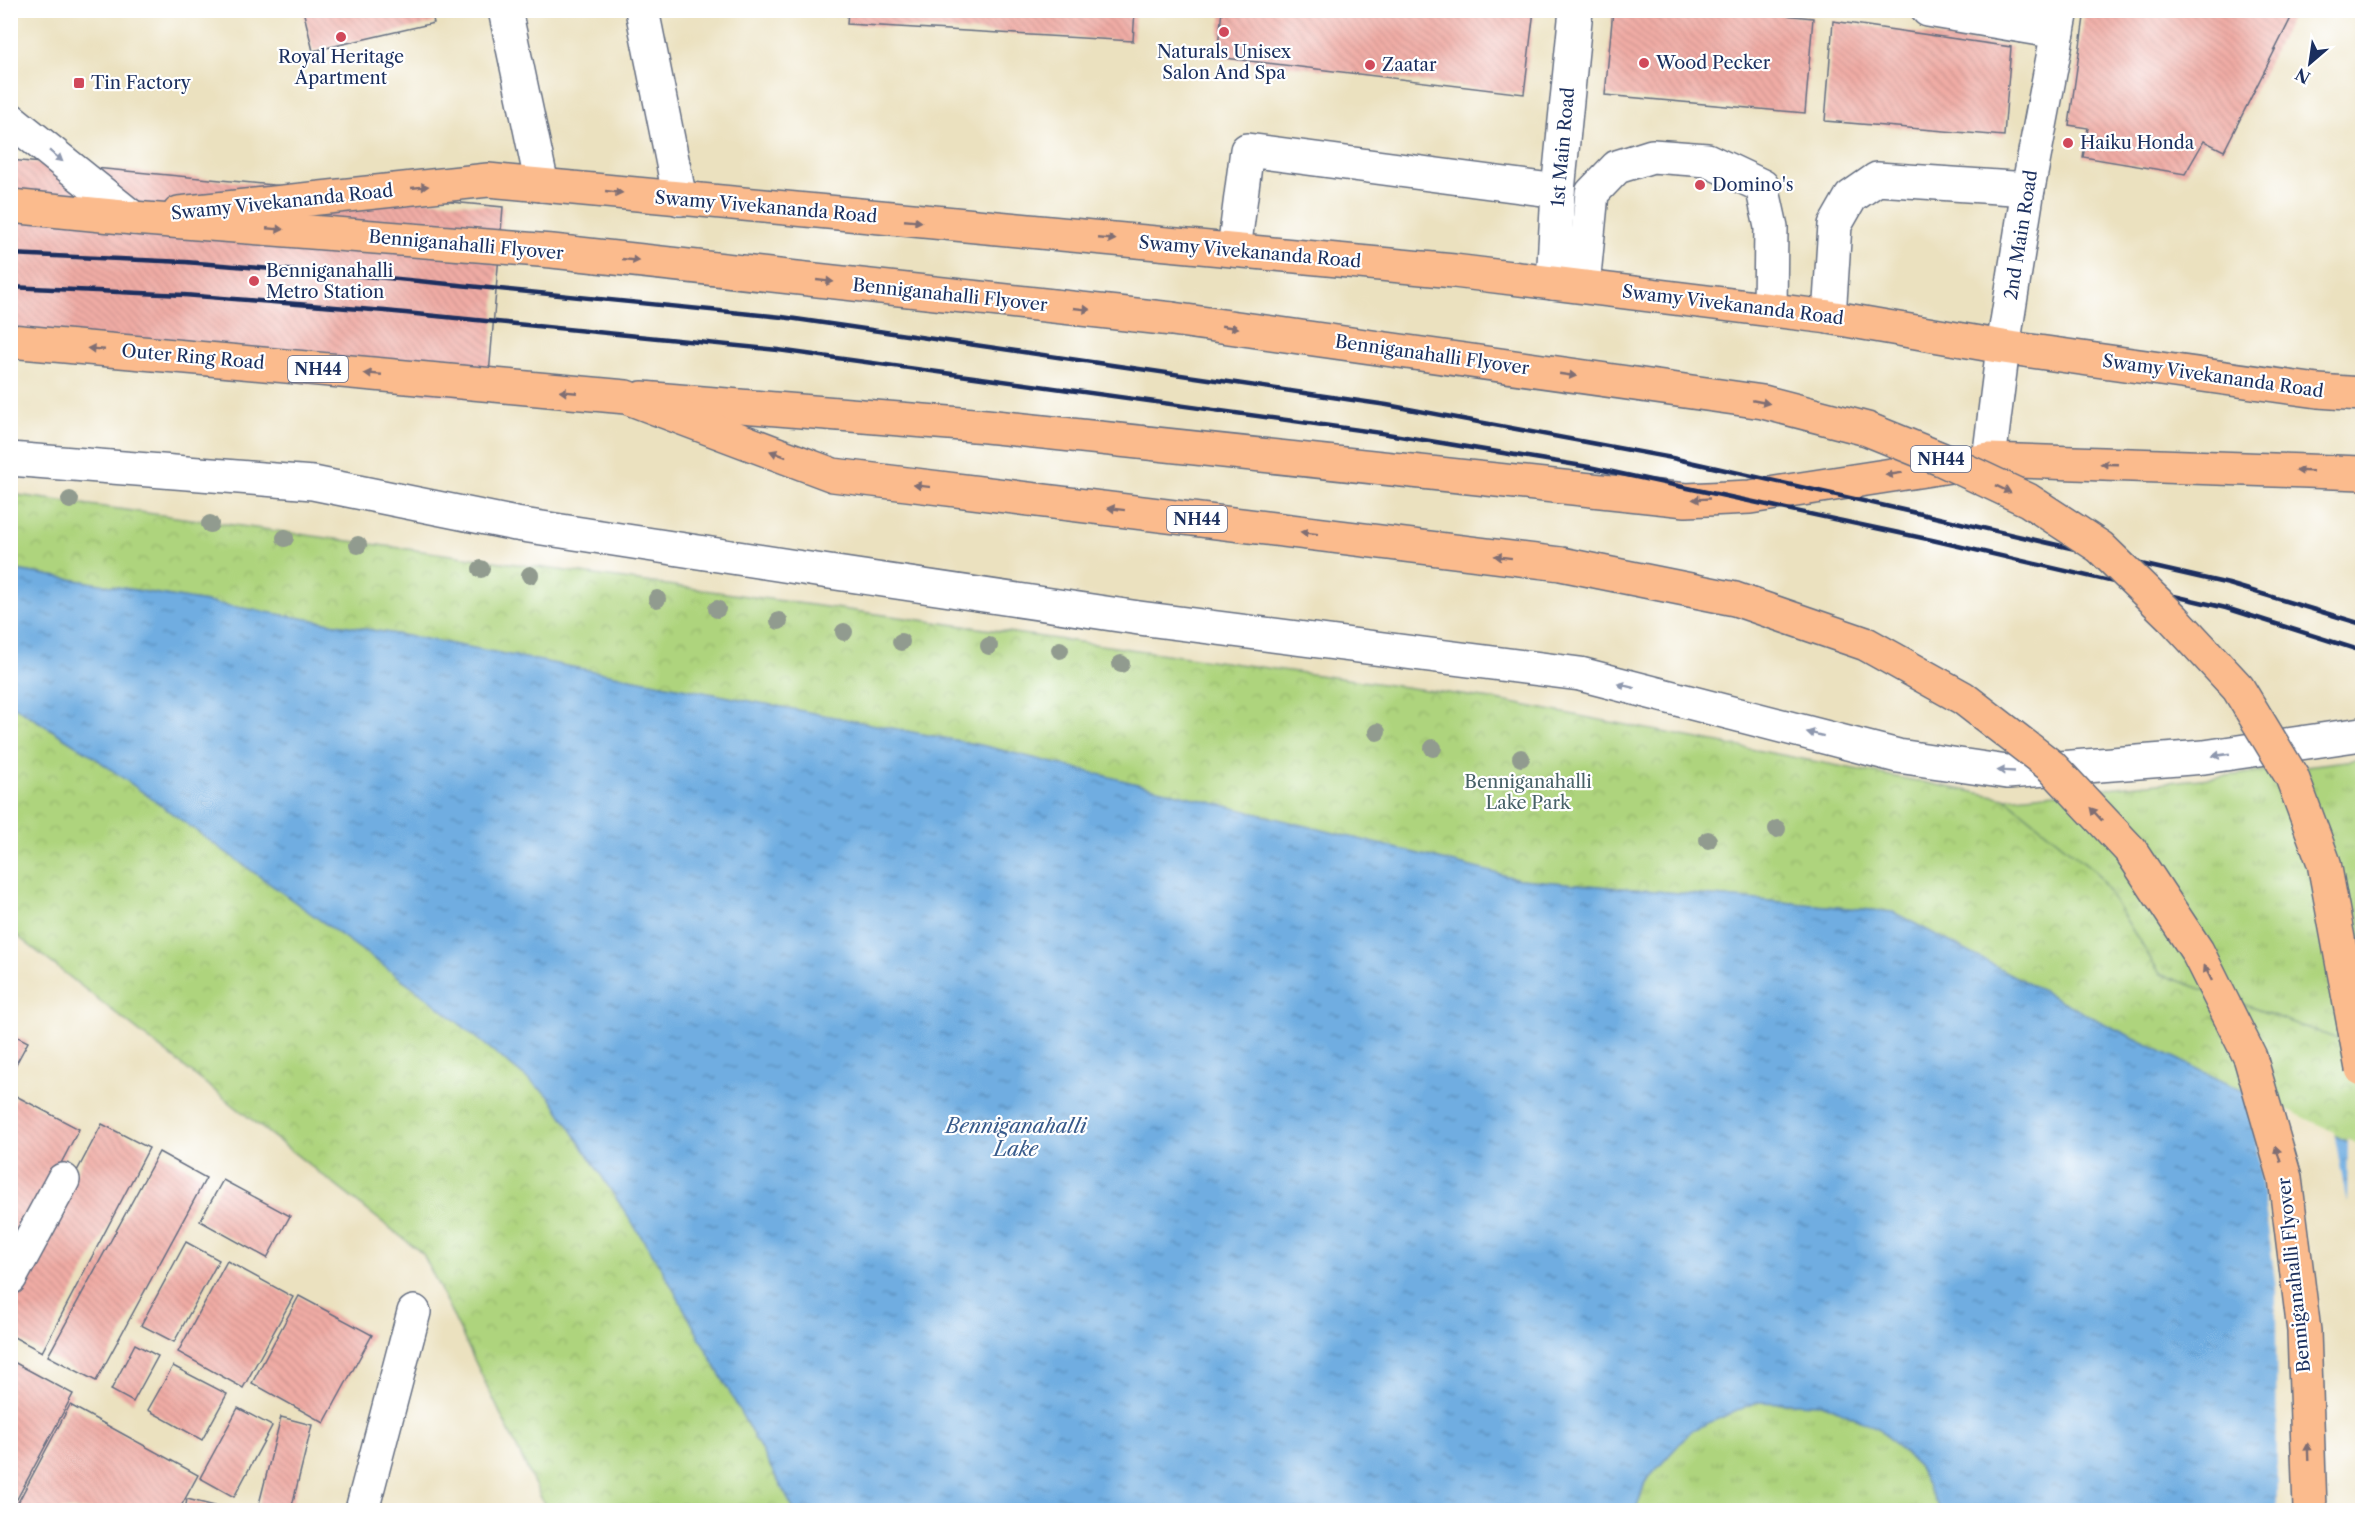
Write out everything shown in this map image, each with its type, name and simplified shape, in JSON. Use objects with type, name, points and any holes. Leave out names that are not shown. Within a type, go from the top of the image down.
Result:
[{"type":"main road","name":"Swamy Vivekananda Road","points":[[133,218],[488,180],[1443,269],[1829,317],[2003,347],[2318,391],[2362,394]]},
{"type":"main road","name":"NH44","points":[[10,206],[133,218]]},
{"type":"main road","name":"Benniganahalli Flyover","points":[[133,218],[552,251],[1172,319],[1764,402],[1867,429],[1941,459],[2028,500],[2100,547],[2173,618],[2238,688],[2292,777],[2324,863],[2362,1069]]},
{"type":"main road","name":"Outer Ring Road","points":[[10,341],[626,397]]},
{"type":"main road","name":"Benniganahalli Flyover","points":[[626,397],[832,475],[1561,564],[1736,599],[1866,644],[1972,705],[2051,766],[2131,851],[2197,951],[2250,1057],[2285,1178],[2304,1331],[2310,1510]]},
{"type":"main road","points":[[626,397],[986,426],[1686,500],[1750,497],[1989,460],[2362,473]]},
{"type":"street","points":[[505,10],[542,185]]},
{"type":"street","points":[[642,10],[680,199]]},
{"type":"street","name":"1st Main Road","points":[[1568,284],[1558,192],[1576,10]]},
{"type":"street","points":[[1928,10],[2060,21]]},
{"type":"street","name":"2nd Main Road","points":[[1989,460],[2003,347],[2028,189],[2060,21]]},
{"type":"street","points":[[10,119],[133,218]]},
{"type":"street","points":[[1234,250],[1247,150],[1558,192]]},
{"type":"street","points":[[1568,284],[1592,193],[1617,167],[1653,156],[1707,160],[1762,186],[1771,227],[1770,309]]},
{"type":"street","points":[[1829,317],[1835,225],[1851,197],[1877,179],[2028,189]]},
{"type":"street","points":[[10,459],[314,483],[516,524],[816,570],[1139,618],[1580,674],[1898,756],[2007,772],[2204,757],[2362,734]]},
{"type":"street","points":[[10,1278],[63,1180]]},
{"type":"street","points":[[362,1510],[414,1312]]},
{"type":"green space","name":"Benniganahalli Lake Park","points":[[10,494],[1491,699],[2005,798],[2096,872],[2160,974],[2362,1048],[2362,1149],[2101,1022],[1893,912],[1519,879],[985,746],[431,640],[11,569]]},
{"type":"green space","points":[[10,704],[87,752],[424,995],[550,1097],[660,1265],[794,1510],[547,1510],[423,1254],[11,931]]},
{"type":"green space","points":[[2362,759],[2362,1048],[2160,974],[2096,872],[2005,798],[2210,778]]},
{"type":"green space","points":[[1757,1402],[1825,1404],[1878,1428],[1918,1467],[1940,1510],[1636,1510],[1645,1482],[1692,1430]]},
{"type":"water","name":"Benniganahalli Lake","points":[[10,569],[431,640],[985,746],[1519,879],[1893,912],[2101,1022],[2362,1149],[2362,1510],[1940,1510],[1918,1467],[1878,1428],[1825,1404],[1757,1402],[1692,1430],[1645,1482],[1636,1510],[794,1510],[660,1265],[550,1097],[424,995],[87,752],[11,704]]},
{"type":"pier","points":[[2243,1088],[2334,1132],[2347,1204],[2348,1139],[2362,1146],[2362,1510],[2277,1510],[2276,1287],[2256,1140]]},
{"type":"building","name":"Royal Heritage Apartment","points":[[303,10],[431,10],[434,23],[313,51]]},
{"type":"building","points":[[848,10],[1135,10],[1133,41],[847,24]]},
{"type":"building","points":[[1222,10],[1534,10],[1524,94],[1217,57]]},
{"type":"building","points":[[1613,10],[1732,10],[1813,18],[1805,113],[1605,95]]},
{"type":"building","points":[[2085,10],[2295,10],[2224,151],[2204,141],[2185,174],[2083,157],[2088,128],[2069,125]]},
{"type":"building","points":[[1833,21],[2011,47],[2004,136],[1825,121]]},
{"type":"building","name":"Benniganahalli Metro Station","points":[[10,160],[503,207],[487,399],[10,355]]},
{"type":"building","points":[[10,1033],[28,1042],[10,1075]]},
{"type":"building","points":[[16,1096],[79,1129],[19,1243],[10,1238],[10,1108]]},
{"type":"building","points":[[102,1124],[149,1148],[42,1352],[10,1335],[10,1297]]},
{"type":"building","points":[[159,1152],[206,1178],[96,1381],[48,1356]]},
{"type":"building","points":[[223,1180],[290,1216],[267,1258],[200,1221]]},
{"type":"building","points":[[186,1242],[219,1260],[174,1342],[141,1325]]},
{"type":"building","points":[[227,1261],[293,1297],[243,1388],[178,1352]]},
{"type":"building","points":[[299,1296],[372,1335],[324,1423],[252,1383]]},
{"type":"building","points":[[135,1344],[158,1356],[133,1402],[111,1390]]},
{"type":"building","points":[[10,1360],[73,1394],[17,1499],[10,1495]]},
{"type":"building","points":[[173,1366],[227,1394],[202,1440],[148,1410]]},
{"type":"building","points":[[70,1405],[198,1475],[179,1510],[14,1510]]},
{"type":"building","points":[[238,1408],[272,1426],[234,1497],[200,1478]]},
{"type":"building","points":[[281,1417],[312,1425],[291,1510],[268,1510],[258,1508]]},
{"type":"building","points":[[187,1499],[223,1508],[223,1510],[185,1510]]},
{"type":"railway","points":[[10,254],[185,262],[388,278],[782,317],[1387,405],[1672,458],[2229,584],[2362,624]]},
{"type":"railway","points":[[10,287],[184,295],[385,311],[778,350],[1381,433],[1589,467],[1932,540],[2226,608],[2362,651]]},
{"type":"place","name":"Naturals Unisex Salon And Spa","points":[[1224,32]]},
{"type":"place","name":"Royal Heritage Apartment","points":[[341,37]]},
{"type":"place","name":"Wood Pecker","points":[[1644,63]]},
{"type":"place","name":"Zaatar","points":[[1370,65]]},
{"type":"place","name":"Tin Factory","points":[[79,83]]},
{"type":"place","name":"Haiku Honda","points":[[2068,143]]},
{"type":"place","name":"Domino's","points":[[1700,185]]},
{"type":"place","name":"Benniganahalli Metro Station","points":[[254,281]]}]
